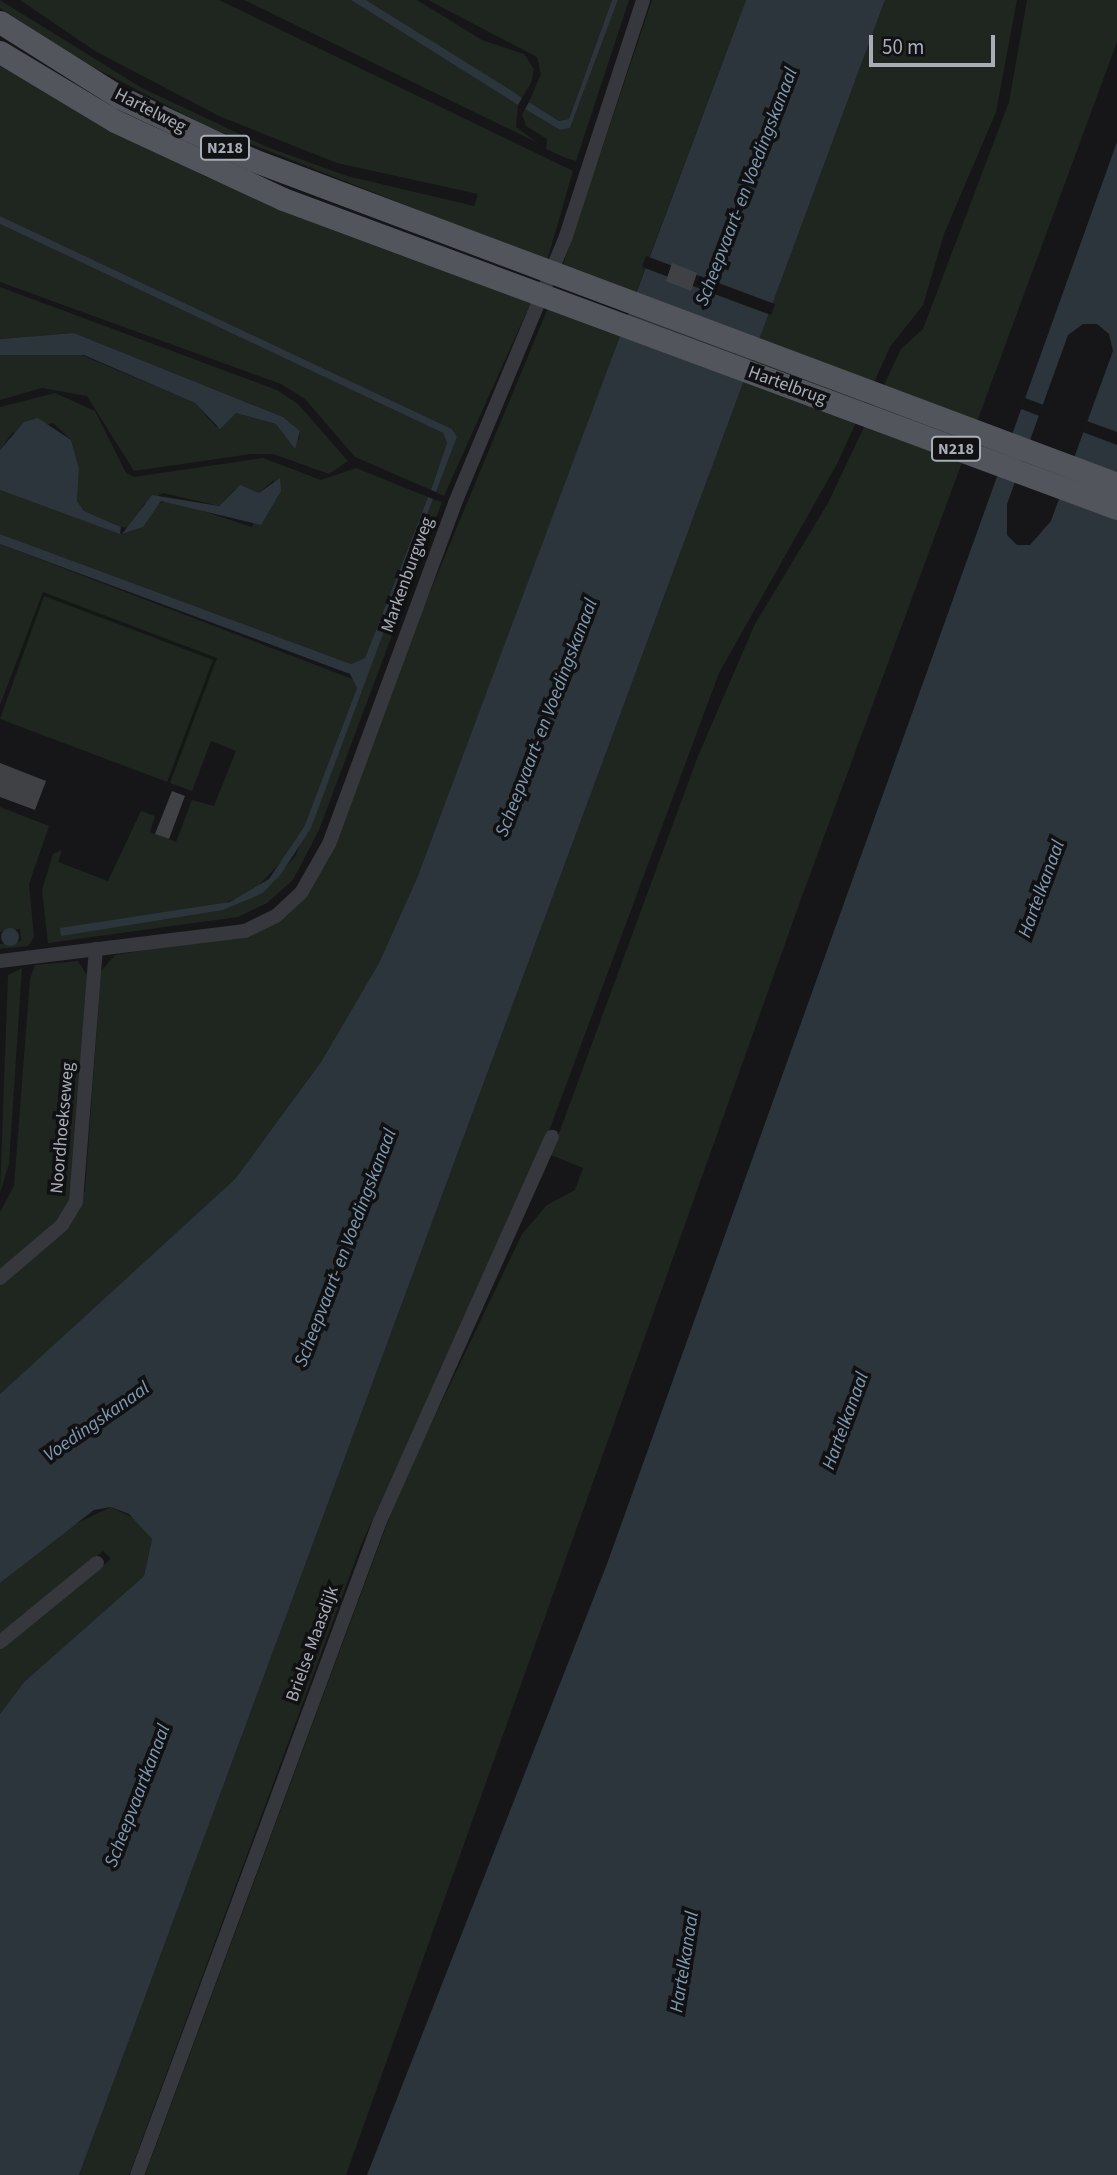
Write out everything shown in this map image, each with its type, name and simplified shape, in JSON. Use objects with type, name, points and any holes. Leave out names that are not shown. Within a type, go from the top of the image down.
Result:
[{"type":"main road","name":"Hartelweg","points":[[0,22],[119,97],[215,144],[461,253]]},
{"type":"main road","name":"Hartelweg","points":[[0,52],[201,164],[461,253]]},
{"type":"main road","name":"Hartelbrug","points":[[461,253],[1117,484]]},
{"type":"main road","name":"Hartelbrug","points":[[461,253],[1117,508]]},
{"type":"street","name":"Markenburgweg","points":[[0,961],[245,930],[276,916],[301,893],[329,844],[455,503],[566,236],[643,0]]},
{"type":"street","name":"Noordhoekseweg","points":[[0,1278],[62,1225],[76,1202],[96,950]]},
{"type":"street","name":"Brielse Maasdijk","points":[[137,2175],[380,1521],[552,1137]]},
{"type":"street","points":[[0,1642],[97,1563]]},
{"type":"shaded area","points":[[0,0],[142,88],[267,147],[347,176],[474,206],[478,194],[337,163],[219,116],[95,51],[20,0],[219,0],[573,171],[547,261],[208,127],[76,58],[0,8]]},
{"type":"shaded area","points":[[244,0],[351,0],[518,105],[516,127],[538,143]]},
{"type":"shaded area","points":[[366,0],[417,0],[482,40],[524,54],[534,69],[531,83],[522,98]]},
{"type":"shaded area","points":[[428,0],[612,0],[569,119],[559,121],[529,102],[541,74],[537,57]]},
{"type":"shaded area","points":[[618,0],[629,0],[576,161],[546,149],[547,139],[526,126],[522,114],[525,109],[560,130],[570,128]]},
{"type":"shaded area","points":[[652,0],[746,0],[635,295],[562,268]]},
{"type":"shaded area","points":[[885,0],[1017,0],[996,112],[944,234],[923,305],[890,347],[838,462],[719,673],[542,1150],[361,1545],[129,2175],[79,2175]]},
{"type":"shaded area","points":[[1027,0],[1117,0],[1117,42],[801,899],[346,2175],[145,2175],[400,1489],[522,1234],[547,1205],[575,1190],[583,1168],[551,1155],[698,756],[755,624],[828,503],[901,349],[923,329],[1009,102]]},
{"type":"shaded area","points":[[0,66],[206,177],[531,302],[444,496],[436,492],[457,437],[452,429],[0,216]]},
{"type":"shaded area","points":[[0,224],[443,433],[447,443],[431,490],[355,457],[305,399],[281,384],[0,282]]},
{"type":"shaded area","points":[[0,287],[277,390],[298,404],[348,461],[329,474],[273,454],[251,454],[134,471],[87,396],[42,388],[0,400],[0,355],[72,351],[195,403],[216,427],[236,413],[276,424],[299,440],[300,431],[283,417],[74,333],[0,339]]},
{"type":"shaded area","points":[[548,308],[621,335],[417,878],[379,963],[321,1062],[235,1179],[0,1394],[0,1284],[79,1209],[85,1190],[101,971],[115,955],[213,939],[302,900]]},
{"type":"shaded area","points":[[55,393],[95,411],[126,473],[134,477],[263,458],[321,480],[356,468],[428,497],[365,658],[351,664],[0,534],[0,490],[122,534],[143,527],[153,506],[169,500],[252,527],[275,479],[259,493],[235,489],[219,506],[163,493],[144,504],[128,528],[121,527],[84,511],[77,501],[79,468],[71,440],[53,423],[12,433],[0,450],[0,407]]},
{"type":"shaded area","points":[[433,499],[442,502],[319,830],[293,880],[267,903],[238,917],[48,943],[42,890],[53,854],[62,850],[58,862],[108,881],[141,811],[155,816],[150,832],[176,842],[192,800],[214,806],[236,751],[211,741],[192,791],[170,783],[217,658],[43,592],[0,705],[0,544],[355,680],[357,688],[304,827],[288,855],[250,894],[182,918],[263,893],[296,855]]},
{"type":"shaded area","points":[[44,596],[213,660],[167,782],[0,719]]},
{"type":"shaded area","points":[[0,807],[49,826],[29,884],[34,937],[28,946],[0,949],[0,944],[21,941],[20,929],[0,932]]},
{"type":"shaded area","points":[[78,961],[88,977],[73,1196],[62,1217],[0,1271],[0,1212],[14,1186],[30,979],[35,965]]},
{"type":"shaded area","points":[[22,968],[9,1164],[0,1193],[8,975]]},
{"type":"shaded area","points":[[111,1507],[145,1524],[152,1539],[144,1576],[24,1682],[0,1714],[0,1649],[111,1559],[103,1551],[0,1633],[0,1583],[69,1527]]},
{"type":"water","points":[[351,0],[366,0],[512,91],[522,98],[518,105]]},
{"type":"water","points":[[612,0],[618,0],[570,128],[560,130],[525,109],[529,102],[559,121],[569,119]]},
{"type":"water","points":[[746,0],[885,0],[79,2175],[0,2175],[0,1714],[24,1682],[144,1576],[152,1539],[129,1514],[111,1507],[94,1510],[0,1583],[0,1394],[235,1179],[321,1062],[379,963],[417,878]]},
{"type":"water","name":"Hartelkanaal","points":[[1117,142],[1117,2175],[367,2175],[607,1564]],"holes":[[[1083,324],[1097,324],[1109,334],[1113,351],[1051,521],[1030,545],[1017,545],[1007,535],[1007,504],[1068,335]]]},
{"type":"water","points":[[0,216],[452,429],[457,437],[436,492],[431,490],[447,443],[443,433],[0,224]]},
{"type":"water","points":[[74,333],[283,417],[300,431],[295,449],[276,424],[236,413],[220,429],[195,403],[84,355],[0,355],[0,339]]},
{"type":"water","points":[[38,418],[71,440],[79,468],[77,501],[84,511],[121,527],[120,534],[0,490],[0,450],[24,422]]},
{"type":"water","points":[[280,478],[281,491],[261,525],[161,501],[143,527],[122,534],[152,495],[219,506],[240,485],[259,493]]},
{"type":"water","points":[[428,497],[433,499],[311,828],[281,874],[263,893],[223,910],[61,936],[60,928],[230,902],[269,879],[304,827],[357,688],[350,674],[0,544],[0,534],[351,664],[365,658]]},
{"type":"water","points":[[10,928],[16,931],[19,937],[16,943],[10,946],[4,943],[1,937],[4,931]]},
{"type":"pier","points":[[646,256],[775,304],[771,315],[642,267]]},
{"type":"pier","points":[[1020,396],[1046,406],[1042,417],[1016,407]]},
{"type":"pier","points":[[1084,420],[1117,432],[1117,445],[1080,431]]},
{"type":"building","points":[[672,263],[697,273],[691,291],[666,281]]},
{"type":"building","points":[[0,763],[46,781],[35,810],[0,797]]},
{"type":"building","points":[[172,791],[185,796],[169,839],[155,834]]},
{"type":"water label","name":"Scheepvaart- en Voedingskanaal","points":[[747,187]]},
{"type":"water label","name":"Scheepvaart- en Voedingskanaal","points":[[547,718]]},
{"type":"water label","name":"Scheepvaart- en Voedingskanaal","points":[[346,1248]]},
{"type":"water label","name":"Voedingskanaal","points":[[97,1422]]},
{"type":"water label","name":"Scheepvaartkanaal","points":[[138,1796]]}]
